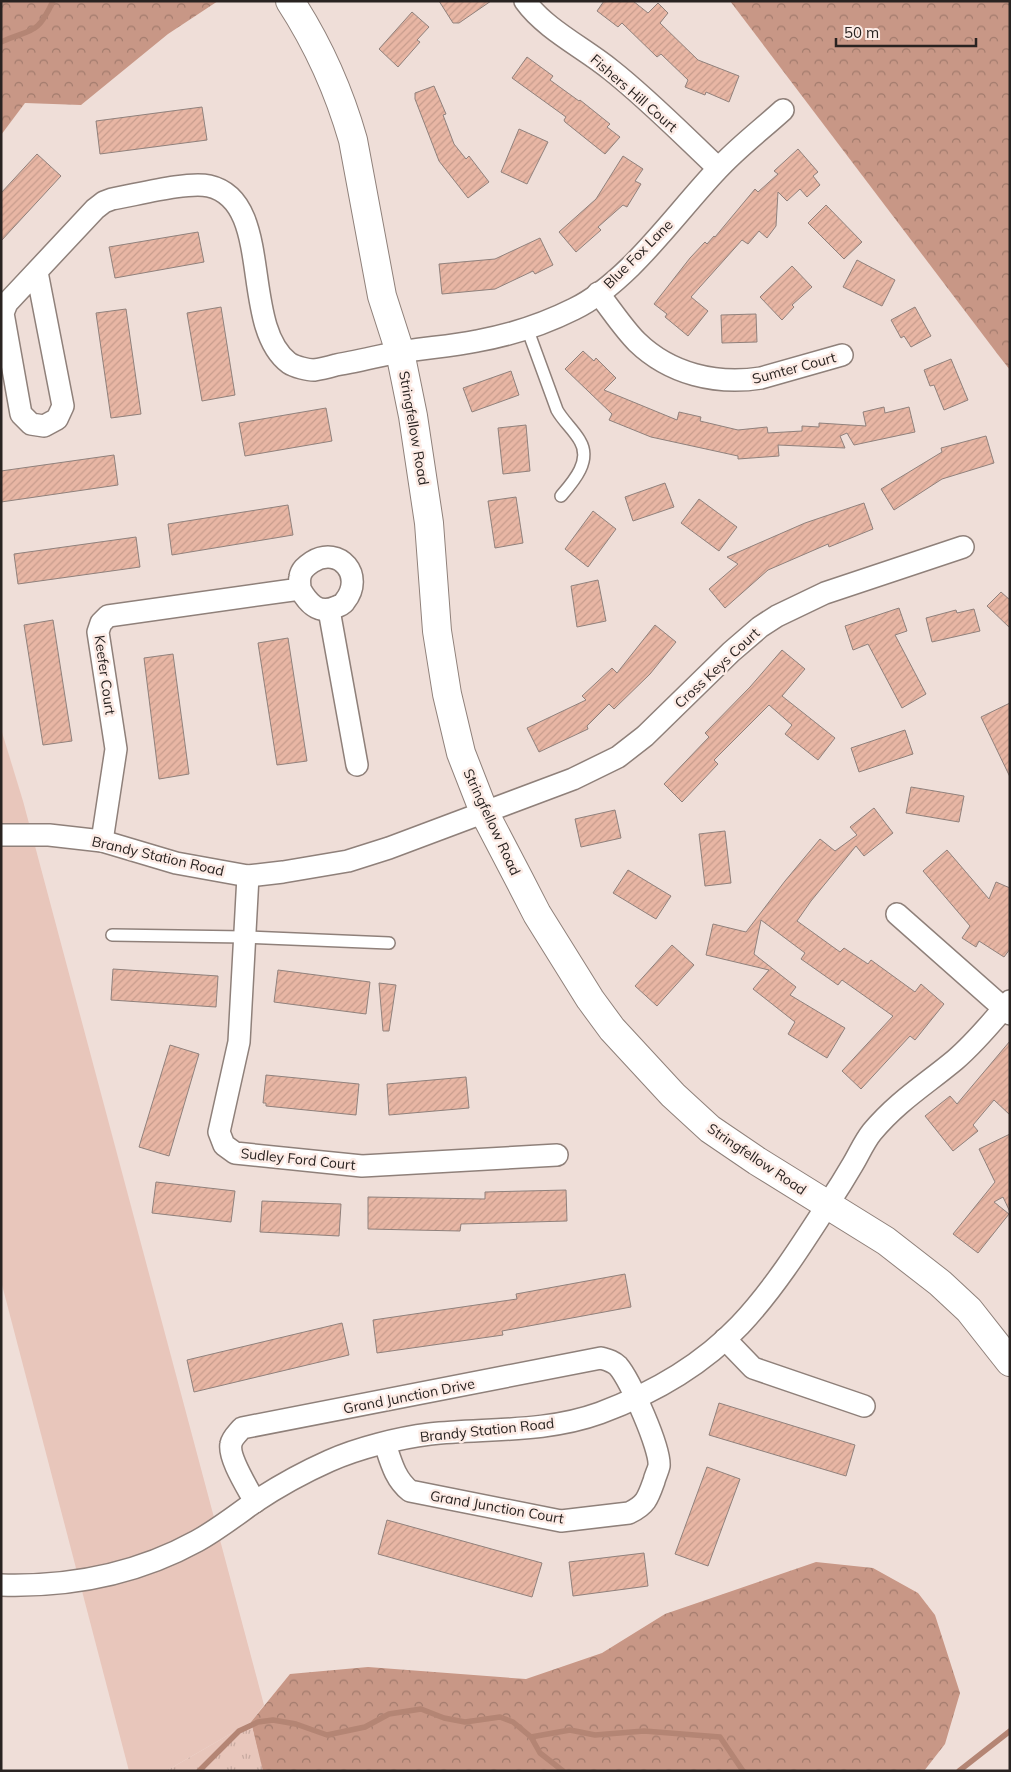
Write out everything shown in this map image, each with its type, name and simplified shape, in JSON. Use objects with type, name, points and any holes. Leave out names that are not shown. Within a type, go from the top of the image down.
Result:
[{"type":"main road","name":"Stringfellow Road","points":[[290,1],[324,61],[346,114],[353,140],[382,296],[400,352],[413,416],[429,523],[437,631],[447,694],[461,752],[484,812],[537,914],[590,999],[612,1030],[673,1095],[710,1129],[886,1242],[940,1283],[969,1310],[1010,1362]]},
{"type":"street","name":"Fishers Hill Court","points":[[525,1],[529,7],[560,34],[609,68],[637,92],[718,168]]},
{"type":"street","name":"Blue Fox Lane","points":[[37,272],[63,406],[57,419],[44,426],[31,424],[21,414],[3,313],[7,303],[95,209],[112,199],[194,185],[210,186],[227,194],[239,205],[246,222],[267,332],[277,352],[291,365],[313,370],[400,352],[475,342],[527,328],[576,308],[598,294],[625,272],[718,168],[783,110]]},
{"type":"street","name":"Sumter Court","points":[[598,294],[648,352],[674,368],[703,378],[732,381],[754,379],[842,355]]},
{"type":"street","name":"Cross Keys Court","points":[[484,812],[573,779],[618,757],[645,736],[731,652],[760,627],[777,616],[825,593],[963,547]]},
{"type":"street","points":[[330,557],[340,560],[349,569],[353,581],[351,593],[343,604],[329,610],[317,609],[307,601],[300,588],[300,576],[306,566],[317,559],[330,557]]},
{"type":"street","name":"Keefer Court","points":[[102,841],[116,749],[98,632],[101,623],[108,616],[300,588]]},
{"type":"street","points":[[329,610],[357,765]]},
{"type":"street","name":"Brandy Station Road","points":[[1,835],[49,835],[102,841],[176,863],[248,876],[348,862],[484,812]]},
{"type":"street","name":"Sudley Ford Court","points":[[248,876],[239,1042],[219,1132],[224,1145],[235,1153],[362,1166],[557,1155]]},
{"type":"street","points":[[898,914],[1008,1008]]},
{"type":"street","name":"Brandy Station Road","points":[[1,1585],[64,1584],[99,1578],[166,1556],[198,1540],[255,1502],[305,1473],[332,1460],[385,1444],[427,1435],[540,1427],[596,1414],[636,1399],[666,1383],[708,1354],[738,1327],[764,1296],[827,1205],[876,1127],[896,1106],[954,1061],[1008,1008]]},
{"type":"street","points":[[724,1339],[753,1368],[864,1406]]},
{"type":"street","name":"Grand Junction Drive","points":[[255,1502],[232,1456],[231,1445],[235,1435],[242,1428],[601,1358],[613,1361],[620,1368],[636,1399]]},
{"type":"street","name":"Grand Junction Court","points":[[385,1444],[393,1469],[402,1484],[410,1491],[561,1521],[629,1514],[639,1508],[647,1499],[659,1466],[657,1451],[636,1399]]},
{"type":"lane","points":[[527,328],[557,410],[563,421],[580,441],[584,451],[581,468],[574,482],[561,496]]},
{"type":"lane","points":[[112,935],[245,937],[389,943]]},
{"type":"green space","points":[[1,1],[218,1],[168,34],[81,105],[25,103],[1,135]]},
{"type":"green space","points":[[730,1],[1010,1],[1010,370],[999,356]]},
{"type":"green space","points":[[1,729],[23,801],[264,1705],[251,1722],[166,1771],[129,1771],[1,1281]]},
{"type":"green space","points":[[816,1562],[873,1568],[918,1593],[935,1615],[960,1693],[945,1744],[924,1771],[262,1771],[251,1722],[290,1674],[368,1667],[526,1679],[602,1653],[665,1614]]},
{"type":"green space","points":[[251,1722],[263,1771],[166,1771]]},
{"type":"building","points":[[439,1],[491,1],[459,23],[453,23]]},
{"type":"building","points":[[604,1],[633,1],[648,13],[658,3],[668,13],[660,23],[698,60],[739,76],[729,102],[706,92],[705,95],[685,87],[688,80],[661,54],[657,57],[622,23],[618,27],[597,11]]},
{"type":"building","points":[[412,12],[429,27],[417,40],[420,42],[398,67],[379,49]]},
{"type":"building","points":[[527,57],[553,76],[550,80],[580,100],[610,124],[607,127],[620,137],[605,154],[565,122],[566,117],[512,78]]},
{"type":"building","points":[[434,86],[446,114],[443,115],[454,144],[466,159],[469,156],[489,182],[468,198],[439,161],[415,99],[415,93]]},
{"type":"building","points":[[202,107],[207,140],[100,154],[96,121]]},
{"type":"building","points":[[519,129],[548,142],[527,184],[501,172]]},
{"type":"building","points":[[798,149],[818,172],[813,176],[820,185],[807,197],[800,189],[787,201],[778,192],[776,226],[767,238],[759,231],[748,244],[742,240],[691,297],[708,311],[688,336],[665,317],[667,314],[654,304],[690,258],[705,242],[707,244],[715,237],[755,189],[758,192],[778,174],[774,171]]},
{"type":"building","points":[[37,154],[61,176],[1,241],[1,193]]},
{"type":"building","points":[[623,156],[643,169],[635,181],[641,184],[627,207],[623,205],[598,227],[601,230],[576,252],[559,232],[596,199]]},
{"type":"building","points":[[826,205],[862,242],[844,259],[808,223]]},
{"type":"building","points":[[198,232],[204,262],[115,278],[109,247]]},
{"type":"building","points":[[540,238],[553,265],[535,274],[533,271],[495,289],[442,294],[439,264],[495,259]]},
{"type":"building","points":[[857,260],[895,280],[882,306],[843,287]]},
{"type":"building","points":[[792,266],[812,287],[792,305],[794,307],[782,320],[760,297]]},
{"type":"building","points":[[221,307],[235,395],[202,401],[187,313]]},
{"type":"building","points":[[915,307],[931,336],[911,347],[904,336],[901,338],[891,320]]},
{"type":"building","points":[[126,309],[141,414],[111,418],[96,313]]},
{"type":"building","points":[[756,314],[757,342],[722,343],[721,315]]},
{"type":"building","points":[[583,351],[594,361],[596,358],[616,378],[604,390],[677,420],[679,412],[701,417],[700,421],[738,430],[767,427],[768,433],[802,431],[802,426],[819,427],[819,423],[866,426],[863,412],[884,407],[885,413],[909,407],[915,432],[854,445],[847,433],[840,436],[845,448],[778,445],[779,456],[738,459],[738,456],[651,437],[609,420],[612,414],[565,369]]},
{"type":"building","points":[[951,359],[968,400],[944,410],[934,385],[930,386],[924,370]]},
{"type":"building","points":[[511,371],[519,395],[472,412],[463,388]]},
{"type":"building","points":[[326,408],[332,441],[245,456],[239,423]]},
{"type":"building","points":[[526,425],[530,471],[503,474],[498,428]]},
{"type":"building","points":[[986,436],[994,463],[942,479],[894,510],[881,489],[942,452],[941,448]]},
{"type":"building","points":[[114,455],[118,485],[1,502],[1,471]]},
{"type":"building","points":[[665,483],[674,507],[633,521],[625,497]]},
{"type":"building","points":[[516,497],[523,543],[495,548],[488,501]]},
{"type":"building","points":[[699,499],[737,527],[719,551],[681,523]]},
{"type":"building","points":[[864,503],[873,529],[829,547],[828,544],[768,570],[725,608],[709,589],[738,564],[727,557],[805,523]]},
{"type":"building","points":[[288,505],[293,535],[172,555],[168,524]]},
{"type":"building","points":[[593,511],[616,529],[588,567],[565,549]]},
{"type":"building","points":[[136,537],[140,567],[18,584],[14,554]]},
{"type":"building","points":[[598,580],[606,621],[577,627],[571,586]]},
{"type":"building","points":[[1001,592],[1010,600],[1010,628],[987,606]]},
{"type":"building","points":[[899,608],[907,631],[895,635],[926,694],[902,708],[868,644],[853,650],[845,626]]},
{"type":"building","points":[[974,609],[980,631],[932,642],[926,618],[956,610],[957,613]]},
{"type":"building","points":[[53,620],[72,741],[43,745],[24,625]]},
{"type":"building","points":[[655,625],[676,642],[650,674],[614,709],[609,704],[587,726],[588,729],[539,752],[527,728],[586,700],[582,696],[612,668],[617,673]]},
{"type":"building","points":[[288,638],[307,761],[277,765],[258,643]]},
{"type":"building","points":[[782,650],[805,669],[782,696],[835,738],[818,760],[785,734],[792,725],[769,705],[714,760],[718,764],[682,802],[664,784],[709,737],[705,733],[750,687]]},
{"type":"building","points":[[173,654],[189,774],[159,779],[144,658]]},
{"type":"building","points":[[1010,703],[1010,777],[981,717]]},
{"type":"building","points":[[905,730],[913,754],[859,772],[851,748]]},
{"type":"building","points":[[911,787],[964,796],[959,822],[906,813]]},
{"type":"building","points":[[874,808],[893,833],[864,856],[856,846],[797,921],[840,952],[844,948],[868,964],[871,960],[915,992],[921,984],[944,1004],[915,1040],[910,1036],[861,1089],[842,1071],[893,1016],[842,980],[838,985],[801,959],[805,953],[761,920],[754,954],[796,987],[790,995],[845,1028],[827,1058],[788,1034],[795,1022],[753,989],[769,970],[706,955],[713,924],[746,932],[820,839],[835,851],[857,835],[850,827]]},
{"type":"building","points":[[615,810],[621,838],[581,847],[575,819]]},
{"type":"building","points":[[725,831],[731,883],[705,886],[699,834]]},
{"type":"building","points":[[947,850],[989,899],[996,882],[1010,888],[1010,949],[1004,957],[979,941],[976,947],[962,938],[970,926],[923,871]]},
{"type":"building","points":[[628,870],[671,896],[656,919],[613,893]]},
{"type":"building","points":[[672,945],[694,965],[657,1006],[635,986]]},
{"type":"building","points":[[113,969],[218,976],[216,1007],[111,1000]]},
{"type":"building","points":[[278,970],[370,982],[366,1014],[274,1002]]},
{"type":"building","points":[[379,983],[396,985],[389,1031],[383,1031]]},
{"type":"building","points":[[1010,1041],[1010,1115],[994,1100],[973,1125],[978,1131],[953,1151],[925,1116],[950,1096],[957,1104]]},
{"type":"building","points":[[170,1045],[199,1054],[169,1156],[139,1147]]},
{"type":"building","points":[[266,1075],[359,1084],[356,1115],[266,1106],[266,1103],[263,1103]]},
{"type":"building","points":[[466,1077],[469,1108],[389,1115],[387,1084]]},
{"type":"building","points":[[1010,1134],[1010,1212],[1003,1197],[994,1202],[1009,1214],[978,1253],[953,1234],[995,1182],[979,1149]]},
{"type":"building","points":[[156,1182],[235,1191],[231,1222],[152,1213]]},
{"type":"building","points":[[566,1190],[567,1221],[461,1224],[460,1231],[368,1229],[368,1197],[485,1199],[485,1192]]},
{"type":"building","points":[[262,1201],[341,1204],[339,1236],[260,1232]]},
{"type":"building","points":[[625,1274],[631,1307],[502,1331],[503,1335],[377,1353],[373,1320],[517,1299],[516,1294]]},
{"type":"building","points":[[342,1323],[349,1355],[194,1392],[187,1360]]},
{"type":"building","points":[[719,1403],[855,1445],[846,1476],[709,1435]]},
{"type":"building","points":[[707,1467],[740,1479],[708,1566],[675,1554]]},
{"type":"building","points":[[387,1520],[542,1563],[532,1597],[378,1554]]},
{"type":"building","points":[[644,1553],[648,1586],[573,1596],[569,1562]]},
{"type":"waterway","points":[[1,42],[38,26],[53,1]]},
{"type":"waterway","points":[[199,1771],[239,1731],[258,1722],[273,1720],[296,1724],[327,1735],[365,1727],[389,1714],[421,1709],[444,1718],[465,1722],[500,1717],[513,1722],[531,1737],[540,1753],[563,1771]]},
{"type":"waterway","points":[[531,1737],[570,1730],[595,1735],[644,1731],[720,1737],[743,1771]]},
{"type":"waterway","points":[[959,1771],[1010,1731]]}]
